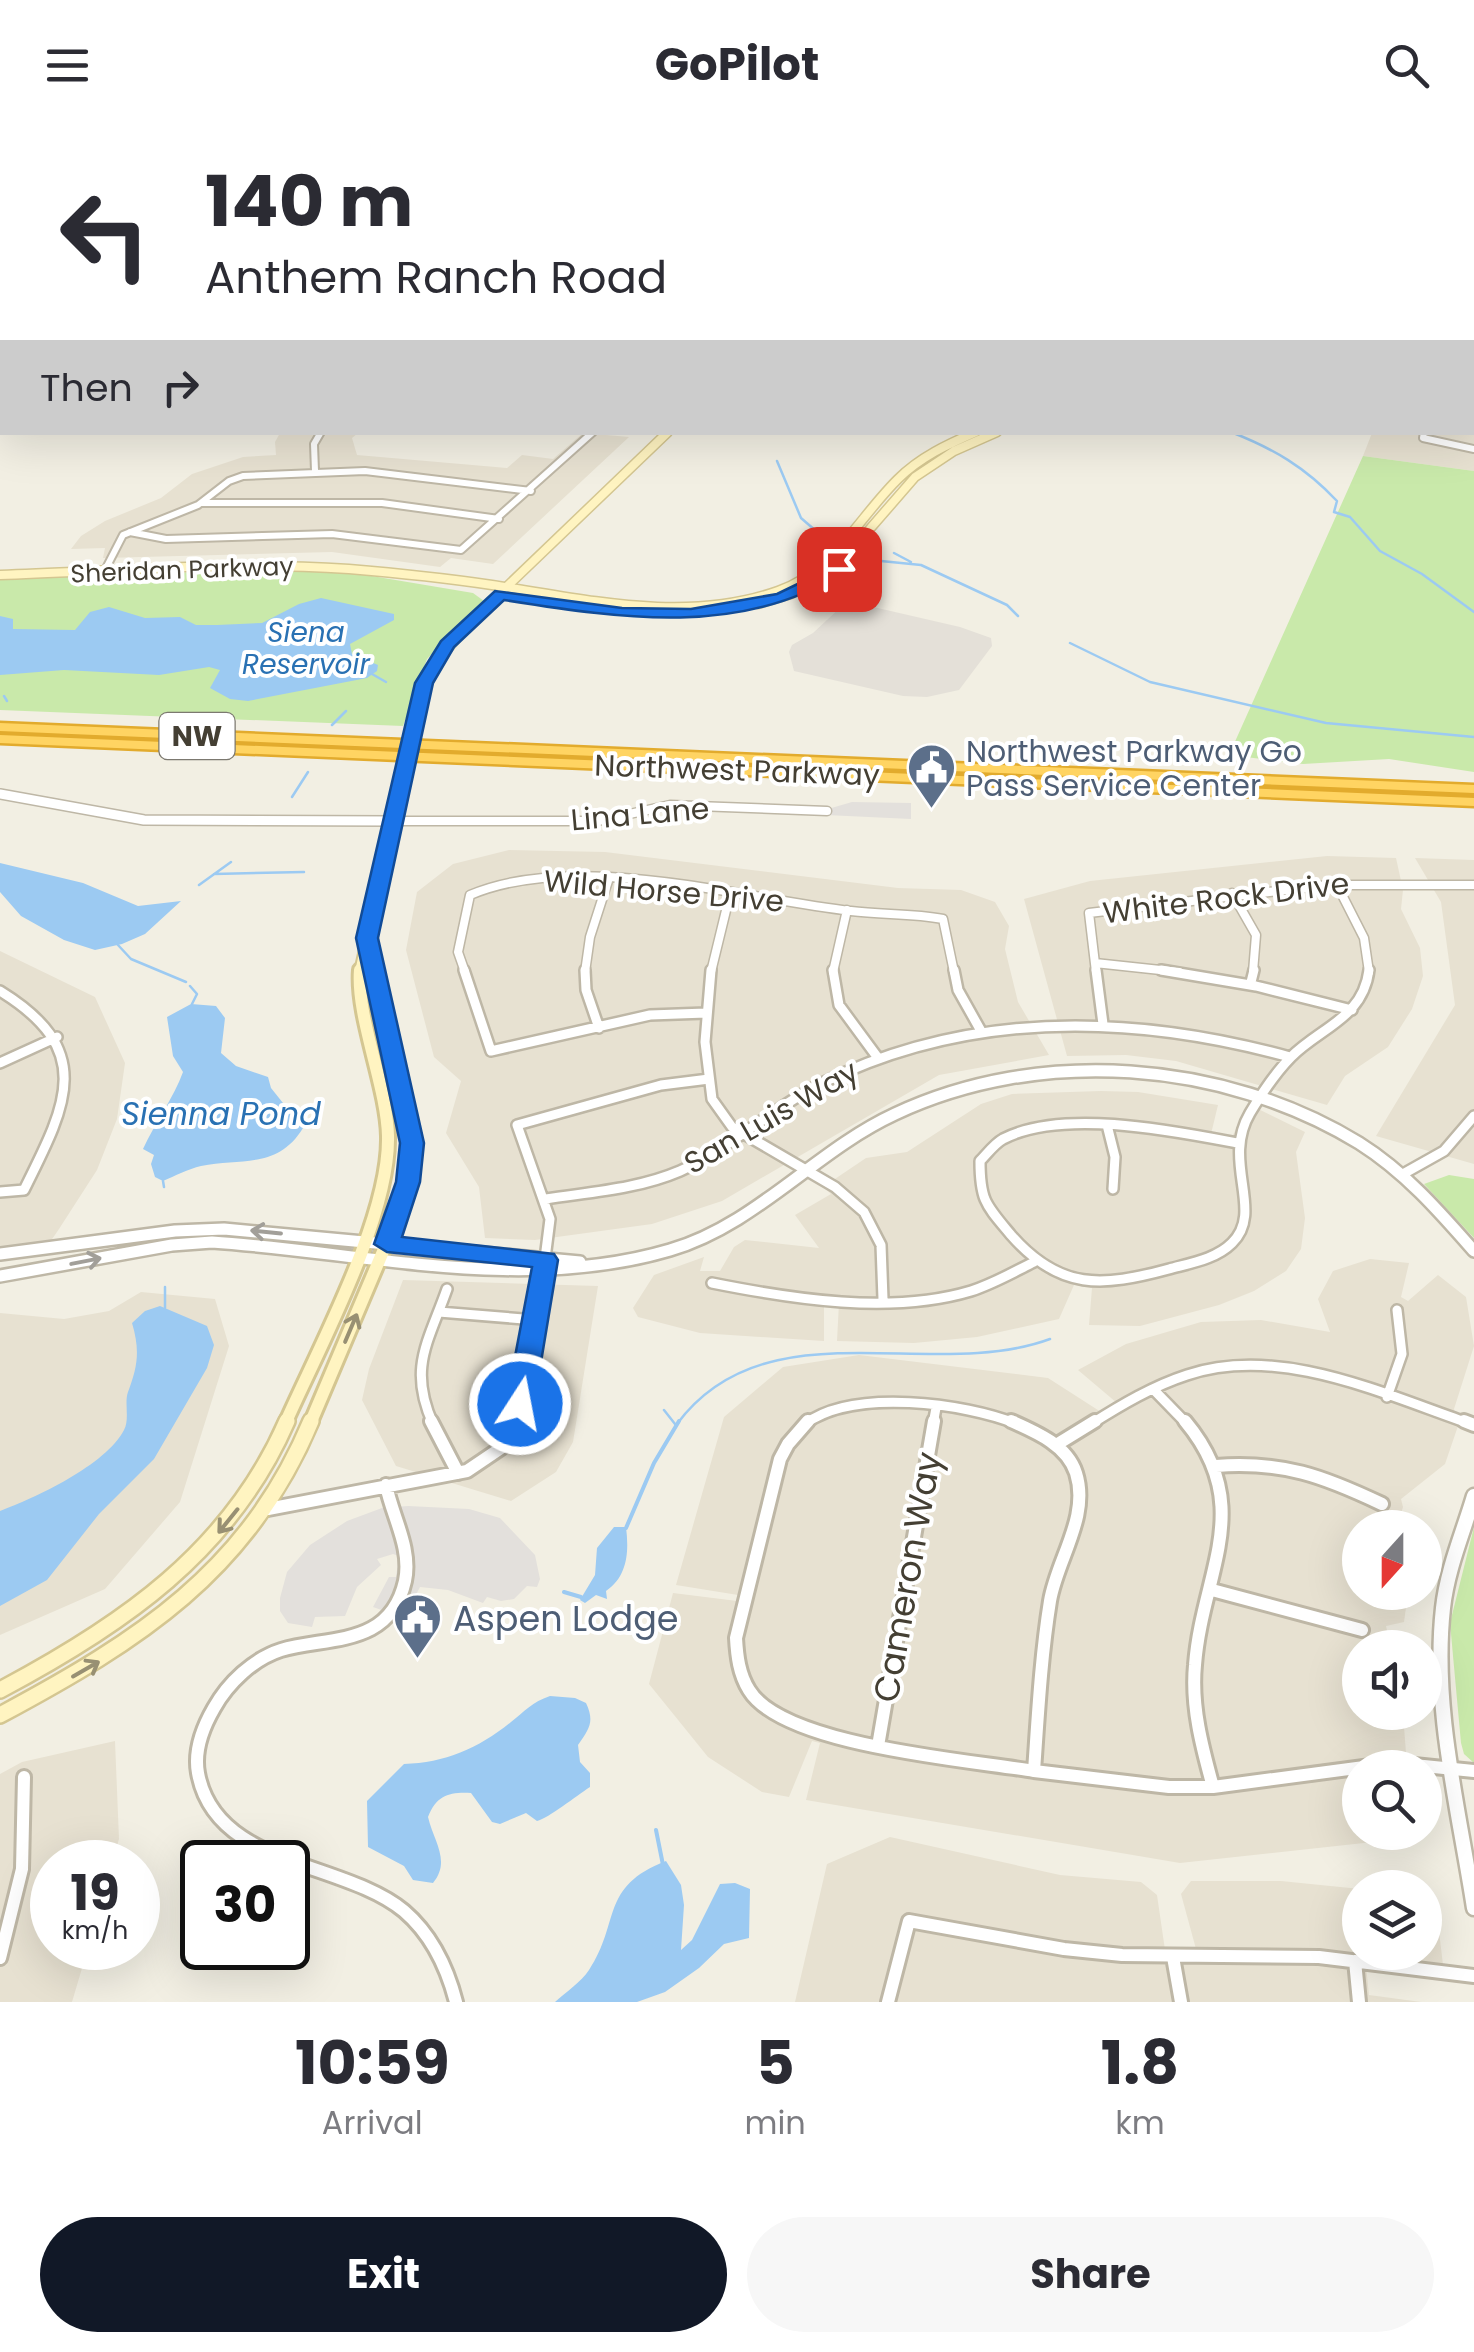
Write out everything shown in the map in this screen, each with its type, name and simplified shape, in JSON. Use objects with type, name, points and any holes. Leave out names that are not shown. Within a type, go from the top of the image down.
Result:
[{"type":"highway","name":"Northwest Parkway","points":[[0,728],[1474,789]]},
{"type":"highway","name":"Northwest Parkway","points":[[0,739],[1474,802]]},
{"type":"main road","points":[[0,1690],[108,1628],[179,1574],[238,1509],[279,1438],[360,1249],[385,1180],[388,1144],[360,991],[367,938],[424,683],[437,656],[665,435]]},
{"type":"main road","name":"Sheridan Parkway","points":[[503,591],[650,608],[706,606],[778,591],[826,566],[910,468],[970,435]]},
{"type":"main road","name":"Sheridan Parkway","points":[[0,575],[296,566],[363,571],[655,615],[717,612],[780,598],[810,587],[839,569],[905,488],[927,468],[989,435]]},
{"type":"main road","points":[[0,1715],[93,1665],[159,1620],[226,1560],[268,1508],[304,1443],[406,1192],[412,1143],[367,938]]},
{"type":"street","points":[[314,471],[317,435]]},
{"type":"street","points":[[130,532],[166,539],[332,534],[461,550],[532,491],[590,435]]},
{"type":"street","points":[[1424,435],[1433,443],[1474,449]]},
{"type":"street","points":[[104,572],[116,541],[201,503],[229,481],[277,472],[411,474],[532,491]]},
{"type":"street","points":[[201,503],[382,503],[499,520]]},
{"type":"street","points":[[0,794],[144,820],[393,821]]},
{"type":"street","name":"Lina Lane","points":[[393,821],[598,821],[680,805],[826,812]]},
{"type":"street","name":"Wild Horse Drive","points":[[706,1013],[650,1015],[491,1051],[458,952],[466,903],[477,889],[515,878],[608,880],[943,919],[958,990],[982,1031]]},
{"type":"street","points":[[599,1028],[584,990],[584,961],[608,880]]},
{"type":"street","points":[[1237,1143],[1147,1126],[1027,1130],[1006,1138],[981,1160],[976,1181],[980,1195],[1034,1262],[1080,1281],[1112,1283],[1216,1255],[1234,1240],[1245,1219],[1237,1143],[1246,1120],[1290,1058],[1352,1010],[1369,978],[1364,932],[1336,883]]},
{"type":"street","name":"White Rock Drive","points":[[1103,1024],[1089,913],[1336,883],[1474,885]]},
{"type":"street","points":[[1232,893],[1259,933],[1260,947],[1251,982]]},
{"type":"street","points":[[730,894],[709,961],[709,1099],[724,1120],[743,1134],[842,1192],[868,1216],[881,1243],[883,1298]]},
{"type":"street","points":[[847,910],[832,956],[833,986],[841,1011],[878,1058]]},
{"type":"street","points":[[1095,962],[1251,982],[1352,1010]]},
{"type":"street","points":[[0,991],[43,1018],[58,1037],[66,1064],[61,1108],[48,1146],[24,1190],[0,1192]]},
{"type":"street","name":"San Luis Way","points":[[546,1199],[654,1180],[680,1171],[819,1084],[878,1058],[982,1031],[1103,1024],[1194,1034],[1290,1058]]},
{"type":"street","points":[[0,1063],[58,1037]]},
{"type":"street","points":[[0,1276],[192,1243],[231,1242],[544,1265],[611,1264],[701,1238],[891,1116],[942,1094],[994,1080],[1083,1071],[1144,1074],[1211,1086],[1262,1100],[1351,1139],[1403,1174],[1441,1208],[1474,1251]]},
{"type":"street","points":[[268,1508],[458,1473],[489,1458],[508,1440],[523,1392],[551,1230],[546,1199],[518,1138],[518,1125],[661,1084],[708,1078]]},
{"type":"street","points":[[1403,1174],[1443,1152],[1463,1134],[1474,1116]]},
{"type":"street","points":[[1106,1125],[1114,1157],[1114,1188]]},
{"type":"street","points":[[0,1254],[202,1229],[360,1249]]},
{"type":"street","points":[[712,1282],[774,1295],[883,1298],[963,1292],[1034,1262]]},
{"type":"street","points":[[447,1289],[418,1367],[418,1380],[422,1400],[458,1473]]},
{"type":"street","points":[[1387,1397],[1402,1354],[1396,1310]]},
{"type":"street","points":[[438,1312],[536,1320]]},
{"type":"street","points":[[1056,1444],[1153,1390],[1201,1370],[1252,1364],[1309,1372],[1474,1424]]},
{"type":"street","points":[[1153,1390],[1194,1429],[1216,1466],[1226,1517],[1194,1678],[1200,1730],[1213,1786]]},
{"type":"street","points":[[1034,1771],[1051,1597],[1079,1506],[1076,1475],[1056,1444],[1037,1431],[1004,1418],[879,1402],[841,1406],[797,1429],[780,1459],[736,1638],[742,1678],[750,1692],[778,1717],[819,1735],[1034,1771],[1128,1784],[1213,1786],[1366,1765],[1474,1771]]},
{"type":"street","name":"Cameron Way","points":[[878,1746],[936,1408]]},
{"type":"street","points":[[1216,1466],[1271,1462],[1304,1468],[1382,1504]]},
{"type":"street","points":[[283,1485],[307,1498]]},
{"type":"street","points":[[386,1486],[389,1513],[396,1521],[408,1558],[404,1584],[394,1603],[381,1619],[346,1640],[275,1652],[252,1665],[209,1714],[198,1751],[198,1774],[206,1800],[232,1831],[394,1902],[429,1937],[441,1956],[456,2002]]},
{"type":"street","points":[[1474,1496],[1443,1616],[1442,1655],[1474,1908]]},
{"type":"street","points":[[1212,1590],[1362,1630]]},
{"type":"street","points":[[0,1958],[2,1942],[19,1901],[26,1859],[24,1777]]},
{"type":"street","points":[[888,2002],[909,1921],[1064,1949],[1172,1957],[1249,1954],[1342,1960]]},
{"type":"street","points":[[1172,1957],[1181,2002]]},
{"type":"street","points":[[1356,1970],[1359,2002]]},
{"type":"street","points":[[1426,1970],[1474,1976]]},
{"type":"shaded area","points":[[279,435],[356,435],[352,438],[357,455],[507,468],[522,455],[553,459],[581,435],[629,437],[493,564],[451,558],[440,567],[332,552],[103,558],[105,548],[71,549],[81,536],[105,521],[161,498],[192,474],[243,457],[276,455]]},
{"type":"shaded area","points":[[1371,435],[1474,435],[1474,471],[1363,456]]},
{"type":"shaded area","points":[[856,603],[960,627],[991,638],[992,646],[959,690],[927,697],[903,696],[794,671],[789,652],[792,645],[813,633],[842,606]]},
{"type":"shaded area","points":[[852,802],[911,803],[911,819],[826,815],[828,809]]},
{"type":"shaded area","points":[[509,850],[605,852],[898,888],[961,890],[995,902],[1009,926],[1005,949],[1018,1002],[1049,1055],[939,1075],[722,1201],[652,1224],[535,1240],[485,1238],[479,1187],[446,1133],[461,1081],[434,1057],[406,950],[417,892],[453,864]]},
{"type":"shaded area","points":[[1327,856],[1396,858],[1403,890],[1401,909],[1420,948],[1423,976],[1412,1009],[1388,1047],[1345,1076],[1327,1105],[1176,1061],[1126,1055],[1067,1056],[1024,899],[1090,881]]},
{"type":"shaded area","points":[[1415,858],[1474,860],[1474,1164],[1376,1136],[1455,1005],[1441,902]]},
{"type":"shaded area","points":[[0,951],[95,997],[125,1063],[117,1119],[97,1170],[59,1229],[46,1248],[0,1254]]},
{"type":"shaded area","points":[[1138,1092],[1218,1105],[1211,1134],[1233,1135],[1248,1104],[1305,1132],[1296,1152],[1305,1218],[1301,1249],[1286,1271],[1254,1291],[1219,1305],[1140,1326],[1089,1325],[1092,1288],[1074,1285],[1059,1319],[977,1337],[914,1343],[837,1341],[839,1303],[824,1302],[824,1341],[700,1333],[638,1317],[633,1308],[654,1275],[704,1257],[700,1271],[720,1271],[734,1247],[745,1240],[819,1248],[795,1215],[831,1194],[823,1187],[866,1158],[907,1152],[981,1104],[1012,1094]]},
{"type":"shaded area","points":[[1370,1259],[1409,1263],[1401,1297],[1408,1301],[1438,1275],[1466,1297],[1474,1346],[1454,1409],[1458,1426],[1445,1464],[1401,1499],[1402,1510],[1342,1510],[1342,1610],[1406,1610],[1404,1622],[1386,1626],[1387,1630],[1342,1630],[1342,1730],[1404,1730],[1406,1750],[1342,1750],[1342,1845],[1180,1863],[806,1800],[820,1743],[812,1741],[789,1797],[762,1792],[708,1757],[649,1684],[673,1593],[737,1601],[738,1595],[676,1585],[724,1417],[783,1367],[859,1355],[1048,1378],[1101,1412],[1117,1403],[1078,1370],[1126,1344],[1201,1322],[1261,1320],[1330,1332],[1318,1299],[1333,1271]]},
{"type":"shaded area","points":[[403,1280],[598,1286],[573,1442],[556,1472],[511,1501],[396,1466],[362,1400],[369,1369]]},
{"type":"shaded area","points":[[141,1292],[215,1299],[229,1346],[180,1502],[105,1589],[0,1635],[0,1313],[64,1319],[109,1311]]},
{"type":"shaded area","points":[[382,1508],[469,1509],[500,1518],[535,1555],[540,1579],[537,1587],[527,1586],[514,1599],[487,1597],[483,1603],[448,1590],[420,1587],[404,1618],[373,1607],[389,1577],[396,1577],[399,1556],[393,1554],[377,1559],[381,1565],[357,1587],[345,1616],[315,1617],[312,1627],[288,1623],[280,1611],[287,1572],[310,1545],[347,1521]]},
{"type":"shaded area","points":[[115,1741],[119,1840],[30,1840],[30,1970],[81,1970],[72,2002],[0,2002],[0,1774],[22,1762]]},
{"type":"shaded area","points":[[890,1837],[1060,1875],[1141,1882],[1157,1895],[1165,1950],[1196,1949],[1181,1894],[1191,1881],[1281,1881],[1342,1887],[1342,1970],[1366,1970],[1369,1995],[1421,2002],[795,2002],[827,1864]]},
{"type":"green space","points":[[1363,456],[1474,471],[1474,772],[1389,759],[1303,764],[1229,755]]},
{"type":"green space","points":[[342,571],[473,593],[484,601],[427,659],[403,726],[0,710],[0,578]]},
{"type":"green space","points":[[1449,1175],[1474,1179],[1474,1238],[1424,1184]]},
{"type":"green space","points":[[1474,1527],[1474,1763],[1464,1754],[1461,1743],[1450,1623]]},
{"type":"water","name":"Siena Reservoir","points":[[321,598],[394,614],[394,620],[350,644],[352,654],[378,665],[377,671],[367,678],[248,701],[230,699],[210,688],[220,670],[209,667],[159,675],[64,670],[0,675],[0,616],[13,619],[13,629],[75,630],[90,612],[109,607],[145,618],[180,617],[196,625],[262,623],[299,604]]},
{"type":"water","points":[[0,863],[83,883],[138,906],[181,901],[145,934],[95,950],[64,940],[21,916],[0,892]]},
{"type":"water","name":"Sienna Pond","points":[[191,1004],[216,1006],[225,1018],[221,1053],[236,1066],[268,1077],[271,1088],[303,1128],[293,1141],[271,1156],[201,1166],[163,1181],[155,1177],[151,1164],[154,1155],[143,1149],[183,1072],[173,1056],[167,1017]]},
{"type":"water","points":[[160,1306],[207,1326],[214,1345],[207,1368],[154,1459],[99,1514],[47,1580],[0,1606],[0,1511],[68,1479],[115,1443],[126,1426],[127,1396],[136,1366],[132,1323],[145,1311]]},
{"type":"water","points":[[614,1527],[626,1527],[623,1570],[606,1591],[607,1599],[596,1595],[585,1603],[580,1600],[595,1575],[597,1548]]},
{"type":"water","points":[[550,1696],[586,1703],[590,1725],[578,1745],[580,1762],[590,1773],[590,1787],[542,1819],[537,1821],[526,1813],[500,1824],[492,1822],[471,1793],[445,1796],[428,1817],[441,1859],[433,1883],[413,1880],[404,1866],[368,1847],[367,1801],[404,1764],[434,1761],[474,1746]]},
{"type":"water","points":[[666,1861],[681,1885],[681,1950],[692,1940],[720,1884],[735,1883],[750,1889],[749,1938],[724,1944],[665,1992],[637,2002],[555,2002],[589,1970],[599,1953],[614,1907],[630,1882]]},
{"type":"waterway","points":[[1238,435],[1301,469],[1337,501],[1334,512],[1350,517],[1380,551],[1422,574],[1474,612]]},
{"type":"waterway","points":[[777,461],[801,518],[816,531]]},
{"type":"waterway","points":[[894,553],[911,562]]},
{"type":"waterway","points":[[881,561],[921,565],[1007,605],[1018,616]]},
{"type":"waterway","points":[[1070,643],[1150,682],[1326,723],[1474,737]]},
{"type":"waterway","points":[[372,674],[386,682]]},
{"type":"waterway","points":[[4,696],[7,701]]},
{"type":"waterway","points":[[332,725],[346,711]]},
{"type":"waterway","points":[[292,797],[308,772]]},
{"type":"waterway","points":[[214,874],[231,862]]},
{"type":"waterway","points":[[214,874],[304,872]]},
{"type":"waterway","points":[[199,885],[214,874]]},
{"type":"waterway","points":[[118,945],[131,959],[186,982]]},
{"type":"waterway","points":[[190,986],[197,994],[192,1004]]},
{"type":"waterway","points":[[163,1181],[164,1187]]},
{"type":"waterway","points":[[165,1287],[165,1308]]},
{"type":"waterway","points":[[678,1424],[714,1388],[756,1366],[803,1356],[1003,1350],[1050,1339]]},
{"type":"waterway","points":[[664,1410],[675,1424]]},
{"type":"waterway","points":[[626,1528],[654,1463],[678,1424]]},
{"type":"waterway","points":[[564,1592],[581,1597]]},
{"type":"waterway","points":[[656,1830],[663,1865]]},
{"type":"place","name":"Northwest Parkway Go Pass Service Center","points":[[931,810]]},
{"type":"place","name":"Aspen Lodge","points":[[418,1660]]},
{"type":"route","points":[[520,1404],[546,1260],[387,1244],[403,1203],[412,1143],[367,938],[424,683],[447,644],[500,594],[622,613],[691,614],[780,598],[810,587],[839,569]]}]
